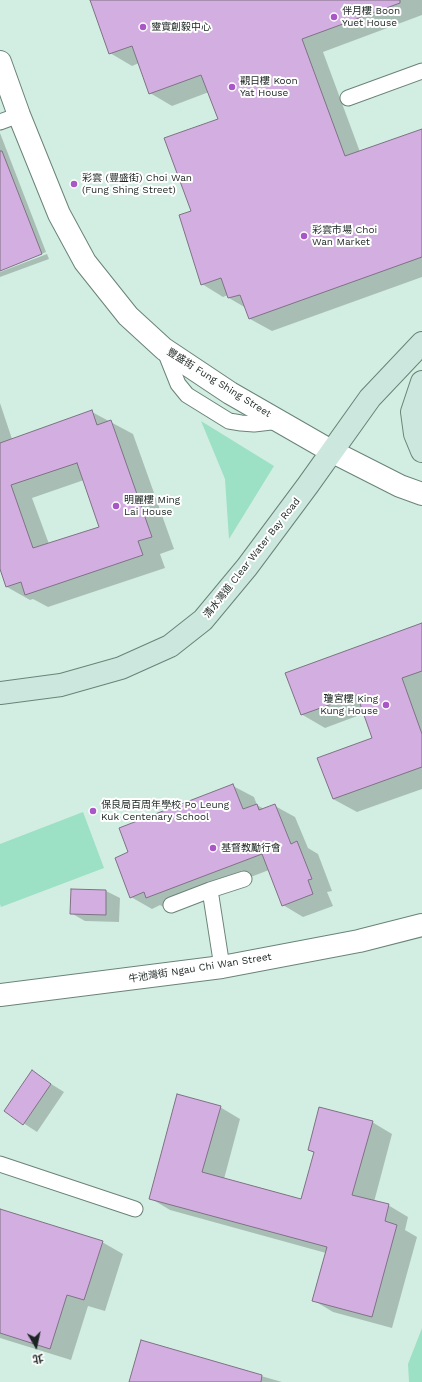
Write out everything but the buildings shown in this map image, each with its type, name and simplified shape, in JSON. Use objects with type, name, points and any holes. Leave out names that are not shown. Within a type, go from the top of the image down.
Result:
[{"type":"main road","name":"清水灣道 Clear Water Bay Road","points":[[0,693],[61,685],[121,668],[170,646],[203,620],[247,567],[370,398],[422,343]]},
{"type":"main road","points":[[422,382],[412,412],[415,434],[422,451]]},
{"type":"street","name":"豐盛街 Fung Shing Street","points":[[0,62],[9,118],[85,262],[128,316],[164,349],[230,393],[331,451],[400,486],[422,494]]},
{"type":"street","name":"牛池灣街 Ngau Chi Wan Street","points":[[0,995],[222,967],[359,941],[422,925]]},
{"type":"lane","points":[[348,98],[422,71]]},
{"type":"lane","points":[[171,905],[244,879]]},
{"type":"lane","points":[[210,890],[222,967]]},
{"type":"lane","points":[[0,1164],[135,1209]]},
{"type":"green space","points":[[201,421],[274,466],[229,539],[225,479]]},
{"type":"green space","points":[[83,812],[104,868],[1,907],[0,844]]},
{"type":"green space","points":[[422,1328],[422,1382],[409,1382],[408,1364]]},
{"type":"place","name":"伴月樓 Boon Yuet House","points":[[334,17]]},
{"type":"place","name":"靈實創毅中心","points":[[143,27]]},
{"type":"place","name":"觀日樓 Koon Yat House","points":[[232,87]]},
{"type":"place","name":"彩雲 (豐盛街) Choi Wan (Fung Shing Street)","points":[[74,184]]},
{"type":"place","name":"彩雲市場 Choi Wan Market","points":[[304,236]]},
{"type":"place","name":"明麗樓 Ming Lai House","points":[[116,506]]},
{"type":"place","name":"瓊宮樓 King Kung House","points":[[386,705]]},
{"type":"place","name":"保良局百周年學校 Po Leung Kuk Centenary School","points":[[93,811]]},
{"type":"place","name":"基督教勵行會","points":[[213,848]]}]
